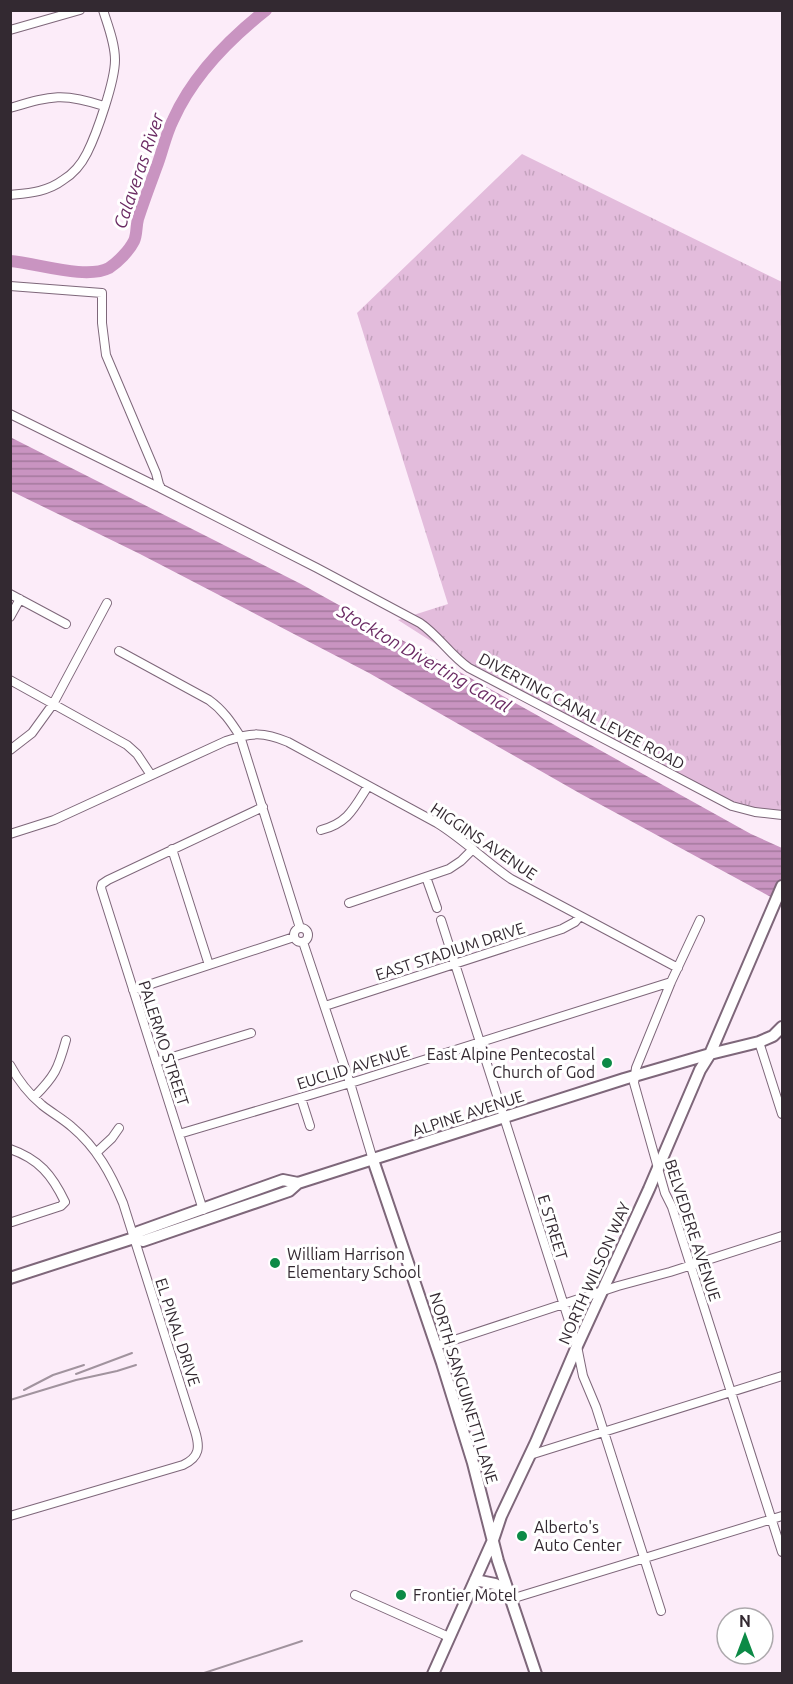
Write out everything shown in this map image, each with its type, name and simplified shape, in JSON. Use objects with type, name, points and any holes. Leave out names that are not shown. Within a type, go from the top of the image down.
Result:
[{"type":"street","points":[[10,30],[80,10]]},
{"type":"street","points":[[10,195],[39,192],[64,180],[78,168],[87,154],[111,82],[115,58],[114,46],[103,10]]},
{"type":"street","points":[[10,108],[53,97],[69,97],[104,106]]},
{"type":"street","points":[[10,286],[102,293],[102,323],[106,355],[156,472],[160,487]]},
{"type":"street","points":[[10,414],[160,487]]},
{"type":"street","name":"DIVERTING CANAL LEVEE ROAD","points":[[160,487],[420,623],[431,630],[454,656],[469,668],[732,806],[755,812],[783,815]]},
{"type":"street","points":[[10,594],[66,624]]},
{"type":"street","points":[[10,617],[20,599]]},
{"type":"street","points":[[10,750],[32,733],[53,704],[107,603]]},
{"type":"street","points":[[119,651],[209,700],[220,708],[240,736],[300,928],[307,932],[308,937],[303,942],[299,942],[294,937]]},
{"type":"street","points":[[10,681],[127,746],[137,754],[151,775]]},
{"type":"street","name":"HIGGINS AVENUE","points":[[240,736],[254,734],[276,737],[288,742],[456,835],[493,867],[511,879],[678,968]]},
{"type":"street","points":[[10,834],[54,820],[240,736]]},
{"type":"street","points":[[321,830],[332,827],[349,816],[368,786]]},
{"type":"street","points":[[209,965],[172,849],[263,807]]},
{"type":"street","name":"PALERMO STREET","points":[[172,849],[104,881],[102,893],[203,1210]]},
{"type":"street","points":[[349,903],[449,869],[473,849]]},
{"type":"street","points":[[426,878],[437,908]]},
{"type":"street","name":"NORTH WILSON WAY","points":[[433,1674],[493,1540],[501,1516],[700,1070],[710,1054],[783,886]]},
{"type":"street","name":"EAST STADIUM DRIVE","points":[[325,1006],[562,929],[575,922],[580,916]]},
{"type":"street","name":"E STREET","points":[[441,920],[577,1346],[583,1376],[596,1407],[661,1611]]},
{"type":"street","points":[[634,1076],[671,982],[700,920]]},
{"type":"street","points":[[294,937],[296,930],[300,928]]},
{"type":"street","points":[[133,990],[294,937]]},
{"type":"street","name":"NORTH SANGUINETTI LANE","points":[[303,942],[436,1346],[473,1463],[509,1595],[536,1674]]},
{"type":"street","name":"EUCLID AVENUE","points":[[179,1134],[671,982]]},
{"type":"street","name":"ALPINE AVENUE","points":[[10,1278],[134,1238],[143,1241],[290,1191],[298,1183],[634,1076],[759,1042],[773,1035],[783,1026]]},
{"type":"street","points":[[156,1062],[251,1033]]},
{"type":"street","points":[[34,1097],[50,1081],[57,1069],[66,1040]]},
{"type":"street","points":[[759,1042],[783,1114]]},
{"type":"street","name":"EL PINAL DRIVE","points":[[10,1065],[34,1097],[72,1126],[97,1152],[116,1185],[199,1441],[197,1453],[183,1465],[10,1516]]},
{"type":"street","name":"BELVEDERE AVENUE","points":[[634,1076],[665,1193],[672,1207],[783,1552]]},
{"type":"street","points":[[301,1098],[310,1126]]},
{"type":"street","points":[[97,1152],[119,1128]]},
{"type":"street","points":[[10,1149],[33,1159],[43,1168],[65,1202],[62,1206],[12,1222]]},
{"type":"street","name":"ALPINE AVENUE","points":[[134,1238],[138,1232],[283,1180],[298,1183]]},
{"type":"street","points":[[436,1346],[783,1236]]},
{"type":"street","points":[[530,1455],[783,1376]]},
{"type":"street","points":[[475,1580],[495,1584],[509,1595],[645,1559],[783,1516]]},
{"type":"street","points":[[355,1595],[449,1637]]},
{"type":"green space","points":[[522,154],[782,282],[782,815],[736,812],[456,657],[398,620],[448,604],[357,313]]},
{"type":"water","name":"Stockton Diverting Canal","points":[[10,437],[301,584],[751,834],[782,848],[782,903],[581,794],[369,673],[140,554],[11,491]]},
{"type":"waterway","name":"Calaveras River","points":[[10,261],[75,272],[88,272],[109,268],[120,259],[135,239],[137,222],[168,131],[181,104],[213,59],[266,10]]},
{"type":"railway","points":[[76,1374],[132,1353]]},
{"type":"railway","points":[[24,1390],[53,1375],[84,1365]]},
{"type":"railway","points":[[10,1400],[136,1365]]},
{"type":"railway","points":[[201,1674],[302,1641]]},
{"type":"place","name":"East Alpine Pentecostal Church of God","points":[[607,1063]]},
{"type":"place","name":"William Harrison Elementary School","points":[[275,1263]]},
{"type":"place","name":"Alberto's Auto Center","points":[[522,1536]]},
{"type":"place","name":"Frontier Motel","points":[[401,1595]]}]
